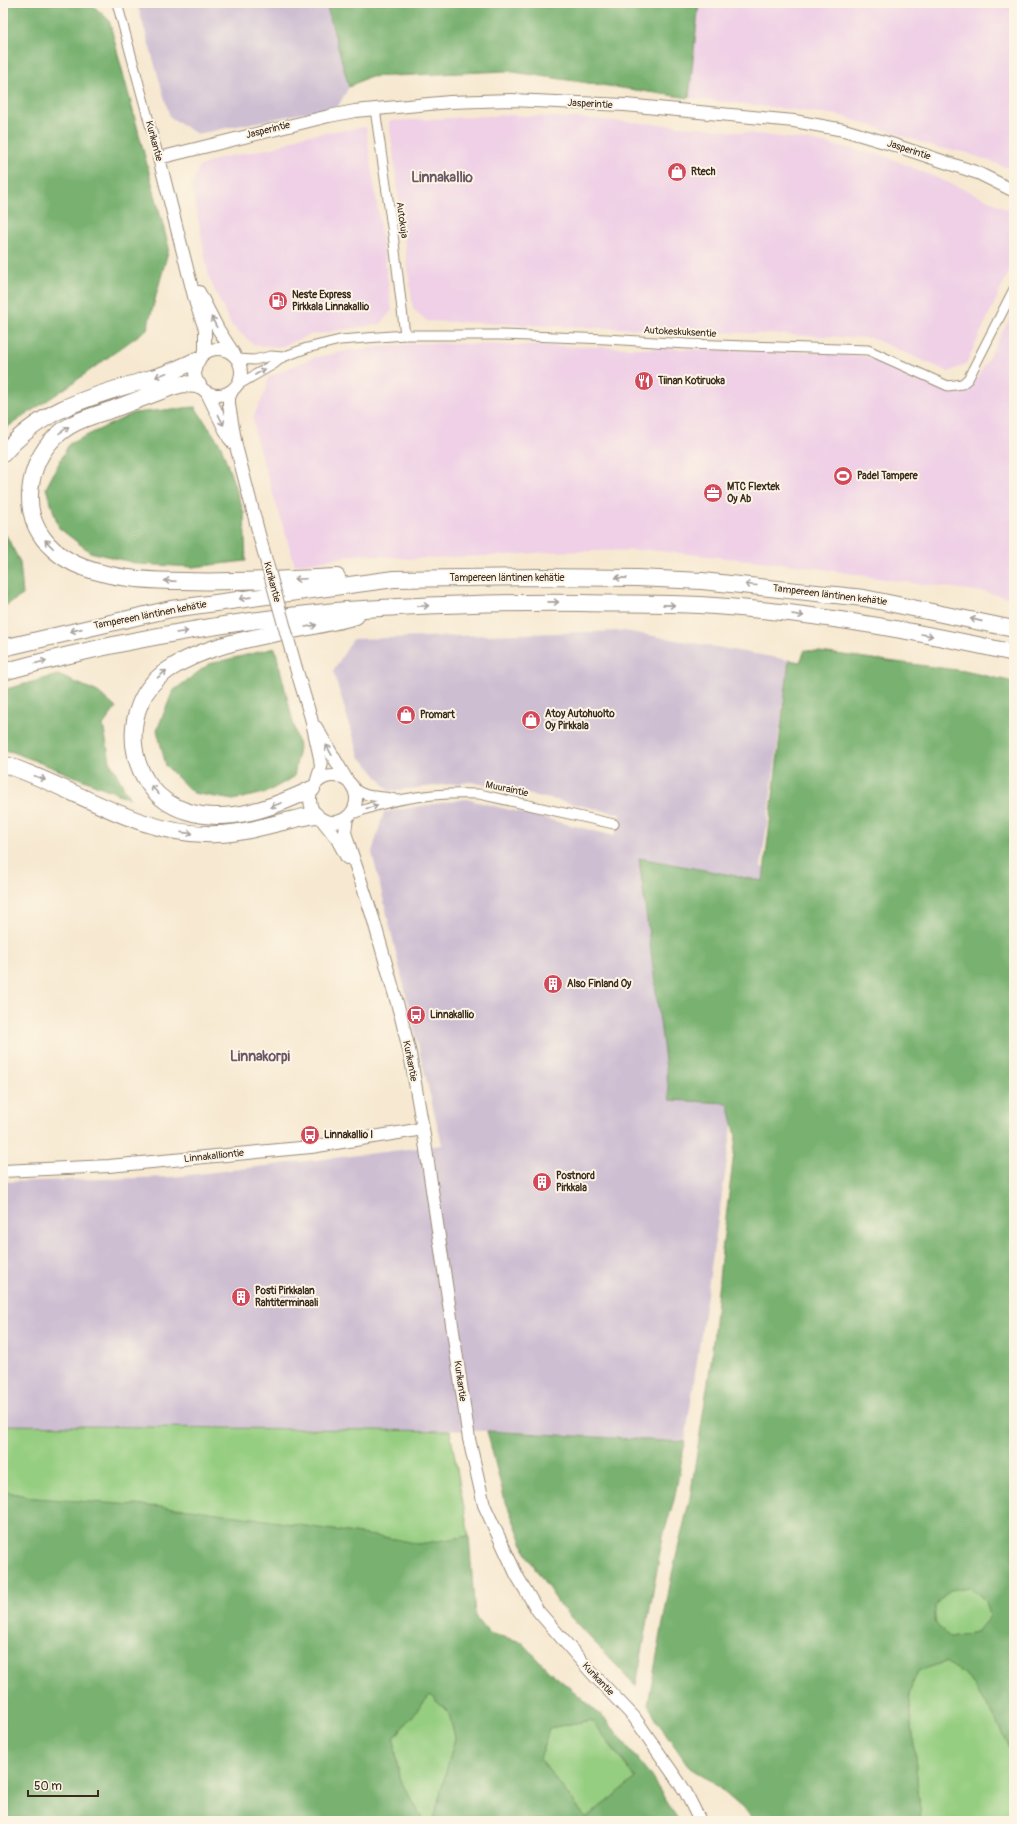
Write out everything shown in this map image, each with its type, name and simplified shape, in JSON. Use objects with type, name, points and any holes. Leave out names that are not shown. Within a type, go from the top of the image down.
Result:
[{"type":"highway","points":[[3,454],[29,430],[72,403],[103,392],[154,378],[201,356]]},
{"type":"highway","points":[[202,389],[183,384],[172,387],[89,416],[67,428],[55,438],[42,454],[35,467],[30,493],[31,505],[37,526],[49,544],[70,561],[87,568],[101,573],[136,579],[221,582],[341,576],[394,579]]},
{"type":"highway","name":"Tampereen läntinen kehätie","points":[[3,648],[171,609],[394,579],[538,577],[637,578],[710,582],[864,598],[1014,629]]},
{"type":"highway","points":[[3,672],[72,654],[170,634],[320,612],[535,602],[700,605],[774,612],[879,626],[964,642],[1014,654]]},
{"type":"highway","points":[[314,786],[268,808],[232,815],[212,816],[185,811],[164,799],[155,791],[137,763],[133,740],[135,717],[145,696],[157,679],[178,663],[215,649],[269,634],[334,622],[384,608]]},
{"type":"highway","points":[[3,764],[46,780],[135,820],[181,832],[218,834],[319,818]]},
{"type":"main road","name":"Jasperintie","points":[[159,158],[328,116],[375,109],[450,102],[511,100],[625,106],[794,121],[844,130],[978,173],[1014,191]]},
{"type":"main road","name":"Kurikantie","points":[[159,158],[191,279],[196,304],[205,329],[201,356]]},
{"type":"main road","name":"Kurikantie","points":[[191,279],[197,287],[218,330],[236,357]]},
{"type":"main road","points":[[220,348],[228,351],[236,357],[241,373],[234,389],[220,395],[202,389],[194,372],[201,356],[213,349],[220,348]]},
{"type":"main road","name":"Kurikantie","points":[[202,389],[236,446]]},
{"type":"main road","name":"Kurikantie","points":[[234,389],[229,397],[229,405],[236,446],[261,542],[311,718],[321,767],[314,786]]},
{"type":"main road","name":"Kurikantie","points":[[311,718],[350,784]]},
{"type":"main road","points":[[335,775],[350,784],[356,794],[356,802],[353,811],[348,817],[337,822],[328,823],[319,818],[311,809],[309,801],[314,786],[326,777],[335,775]]},
{"type":"main road","name":"Kurikantie","points":[[348,817],[345,832],[359,880],[373,918],[410,1054],[423,1129],[468,1439],[484,1505],[517,1576],[538,1611],[592,1673],[634,1717],[685,1791],[700,1821]]},
{"type":"main road","name":"Kurikantie","points":[[319,818],[337,839],[359,880]]},
{"type":"main road","name":"Linnakalliontie","points":[[3,1171],[109,1166],[311,1147],[423,1129]]},
{"type":"street","name":"Kurikantie","points":[[117,3],[159,158]]},
{"type":"street","name":"Autokuja","points":[[375,109],[393,234],[405,334]]},
{"type":"street","name":"Autokeskuksentie","points":[[234,389],[283,357],[307,348],[340,340],[405,334],[561,337],[687,344],[868,350],[948,386],[962,384],[968,379],[1014,289]]},
{"type":"street","name":"Autokeskuksentie","points":[[236,357],[254,360],[271,356],[283,357]]},
{"type":"street","name":"Muuraintie","points":[[350,784],[359,793],[366,796],[374,798],[384,796],[395,800]]},
{"type":"street","name":"Muuraintie","points":[[348,817],[369,808],[387,804],[395,800],[425,795],[479,794],[614,824]]},
{"type":"shaded area","points":[[137,3],[326,3],[349,87],[338,106],[197,134],[170,117]]},
{"type":"shaded area","points":[[699,3],[1014,3],[1014,170],[964,152],[939,148],[838,115],[689,98]]},
{"type":"shaded area","points":[[508,115],[577,118],[707,128],[814,141],[885,156],[989,200],[1012,212],[1014,218],[1014,261],[966,364],[949,372],[871,338],[427,321],[413,309],[389,121]]},
{"type":"shaded area","points":[[366,127],[392,310],[381,324],[310,335],[280,347],[254,345],[231,325],[209,278],[192,186],[199,167],[220,158],[277,147],[302,136]]},
{"type":"shaded area","points":[[1014,311],[1014,599],[984,592],[889,580],[797,565],[647,550],[547,552],[512,555],[410,559],[362,554],[295,565],[256,439],[253,417],[266,390],[268,377],[313,358],[350,350],[421,343],[820,352],[868,357],[945,388],[962,389],[977,379]]},
{"type":"shaded area","points":[[625,631],[789,660],[761,867],[765,868],[736,1100],[685,1442],[497,1431],[3,1425],[3,1182],[173,1177],[442,1145],[372,852],[384,812],[466,799],[615,836],[620,814],[471,782],[389,791],[360,758],[333,671],[353,639]]},
{"type":"green space","points":[[3,3],[90,3],[109,20],[169,248],[147,329],[70,385],[3,430]]},
{"type":"green space","points":[[326,3],[699,3],[689,98],[507,71],[368,77],[349,87]]},
{"type":"green space","points":[[195,407],[221,446],[244,513],[246,561],[193,567],[139,564],[90,552],[59,528],[46,488],[69,444],[134,413]]},
{"type":"green space","points":[[3,535],[6,535],[20,562],[23,595],[3,607]]},
{"type":"green space","points":[[275,648],[299,747],[294,777],[265,793],[233,800],[193,793],[166,766],[157,730],[173,691],[209,664]]},
{"type":"green space","points":[[805,650],[964,671],[1014,682],[1014,1758],[993,1715],[965,1674],[945,1662],[918,1671],[909,1693],[921,1821],[755,1821],[748,1813],[712,1782],[690,1768],[657,1721],[648,1704],[672,1574],[690,1498],[711,1362],[721,1259],[736,1136],[728,1103],[670,1100],[639,858],[763,881],[789,660],[800,662]],"holes":[[[970,1587],[986,1601],[990,1616],[977,1632],[950,1637],[937,1624],[935,1617],[935,1606],[950,1590]]]},
{"type":"green space","points":[[58,675],[98,692],[116,708],[103,725],[110,761],[129,798],[13,752],[3,750],[3,690]]},
{"type":"green space","points":[[3,1425],[450,1431],[469,1536],[419,1544],[395,1539],[35,1498],[3,1491]]},
{"type":"green space","points":[[487,1431],[685,1442],[674,1500],[663,1536],[636,1686],[561,1607],[528,1557],[504,1497]]},
{"type":"green space","points":[[3,1491],[35,1498],[190,1509],[395,1539],[419,1544],[469,1536],[475,1616],[489,1633],[522,1642],[549,1671],[608,1722],[650,1775],[679,1821],[433,1821],[455,1738],[449,1713],[430,1695],[394,1738],[399,1778],[424,1821],[3,1821]],"holes":[[[591,1720],[636,1778],[586,1818],[540,1759],[549,1728]]]},
{"type":"green space","points":[[970,1587],[986,1601],[991,1616],[977,1632],[950,1638],[937,1625],[935,1606],[950,1590]]},
{"type":"green space","points":[[946,1662],[965,1674],[993,1715],[1014,1758],[1014,1821],[921,1821],[909,1693],[918,1671]]},
{"type":"green space","points":[[430,1695],[449,1713],[455,1738],[433,1821],[424,1821],[399,1778],[394,1738]]},
{"type":"green space","points":[[591,1720],[636,1779],[586,1818],[540,1759],[549,1728]]},
{"type":"place","name":"Rtech","points":[[677,172]]},
{"type":"place","name":"Neste Express Pirkkala Linnakallio","points":[[278,301]]},
{"type":"place","name":"Tiinan Kotiruoka","points":[[644,381]]},
{"type":"place","name":"Padel Tampere","points":[[843,476]]},
{"type":"place","name":"MTC Flextek Oy Ab","points":[[713,493]]},
{"type":"place","name":"Promart","points":[[406,715]]},
{"type":"place","name":"Atoy Autohuolto Oy Pirkkala","points":[[531,720]]},
{"type":"place","name":"Also Finland Oy","points":[[553,984]]},
{"type":"place","name":"Linnakallio","points":[[416,1015]]},
{"type":"place","name":"Linnakallio I","points":[[310,1135]]},
{"type":"place","name":"Postnord Pirkkala","points":[[542,1182]]},
{"type":"place","name":"Posti Pirkkalan Rahtiterminaali","points":[[241,1297]]},
{"type":"district","name":"Linnakallio","points":[[442,177]]},
{"type":"district","name":"Linnakorpi","points":[[260,1056]]}]
